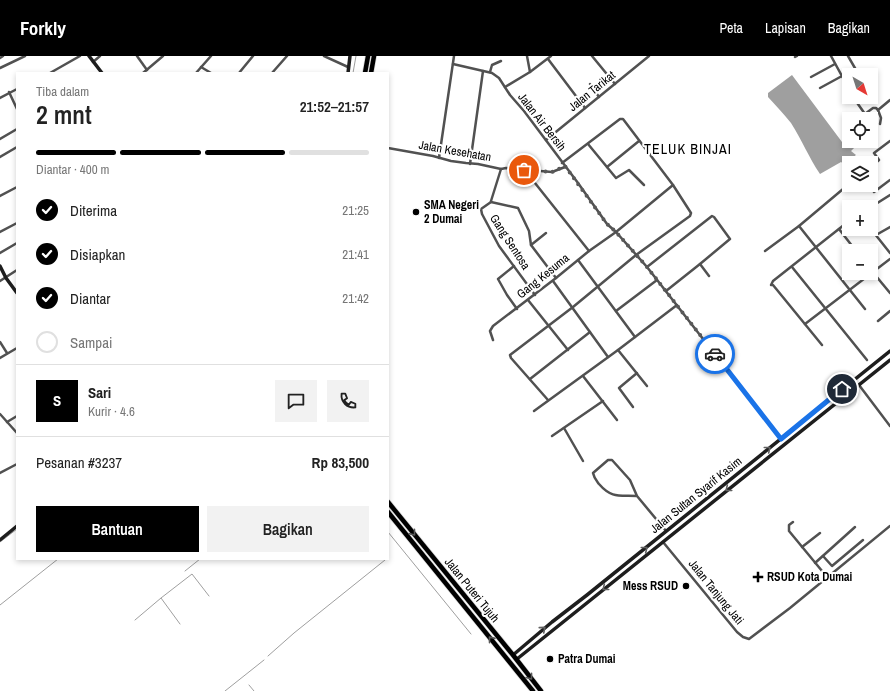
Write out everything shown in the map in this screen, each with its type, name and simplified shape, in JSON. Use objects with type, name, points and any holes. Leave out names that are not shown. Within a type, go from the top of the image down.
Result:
[{"type":"highway","points":[[365,72],[368,56]]},
{"type":"highway","points":[[371,72],[374,56]]},
{"type":"highway","name":"Jalan Puteri Tujuh","points":[[389,503],[541,691]]},
{"type":"highway","name":"Jalan Puteri Tujuh","points":[[389,513],[533,691]]},
{"type":"street","points":[[0,68],[25,56]]},
{"type":"street","points":[[52,72],[80,56]]},
{"type":"street","points":[[89,56],[101,72]]},
{"type":"street","points":[[93,62],[100,56]]},
{"type":"street","points":[[137,56],[147,70]]},
{"type":"street","points":[[197,72],[211,56]]},
{"type":"street","points":[[240,72],[253,56]]},
{"type":"street","points":[[273,72],[287,56]]},
{"type":"street","points":[[324,56],[336,63],[349,67]]},
{"type":"street","points":[[348,72],[350,56]]},
{"type":"street","points":[[439,158],[454,56]]},
{"type":"street","points":[[526,56],[530,72]]},
{"type":"street","points":[[505,87],[530,72],[551,56]]},
{"type":"street","points":[[592,56],[615,84]]},
{"type":"street","name":"Jalan Tarikat","points":[[546,140],[649,56]]},
{"type":"street","points":[[820,88],[842,76],[831,56]]},
{"type":"street","points":[[848,56],[854,68]]},
{"type":"street","points":[[144,72],[161,57]]},
{"type":"street","points":[[548,59],[585,108]]},
{"type":"street","points":[[453,64],[490,72],[492,66],[501,61]]},
{"type":"street","points":[[811,77],[835,64]]},
{"type":"street","points":[[201,67],[209,72]]},
{"type":"street","points":[[470,164],[484,71]]},
{"type":"street","name":"Jalan Air Bersih","points":[[490,72],[494,73],[546,140],[604,220],[666,290],[781,439]]},
{"type":"street","points":[[590,84],[599,97]]},
{"type":"street","points":[[0,98],[16,89]]},
{"type":"street","points":[[9,92],[16,107]]},
{"type":"street","points":[[878,110],[890,100]]},
{"type":"street","points":[[868,112],[873,108],[876,108],[881,118],[880,124]]},
{"type":"street","points":[[548,400],[510,355],[549,326],[636,255],[690,215],[691,212],[673,185],[622,119],[562,163]]},
{"type":"street","points":[[0,139],[16,130]]},
{"type":"street","points":[[607,167],[640,141]]},
{"type":"street","points":[[876,156],[874,153],[890,141]]},
{"type":"street","points":[[588,144],[616,179],[629,170],[644,185]]},
{"type":"street","points":[[0,157],[16,148]]},
{"type":"street","name":"Jalan Kesehatan","points":[[389,148],[501,169],[506,168],[552,172],[565,166]]},
{"type":"street","points":[[501,169],[491,202],[518,208],[529,231],[531,245],[556,278]]},
{"type":"street","points":[[529,170],[530,177],[589,251]]},
{"type":"street","points":[[878,189],[890,180]]},
{"type":"street","name":"Gang Kesuma","points":[[493,340],[491,333],[492,327],[553,281],[589,251],[616,232],[673,185]]},
{"type":"street","points":[[0,196],[16,188]]},
{"type":"street","points":[[765,251],[799,226],[842,190]]},
{"type":"street","points":[[878,203],[890,195]]},
{"type":"street","name":"Gang Sentosa","points":[[491,202],[481,209],[482,214],[500,246],[535,295]]},
{"type":"street","points":[[647,267],[713,216],[730,239],[666,290]]},
{"type":"street","points":[[0,232],[16,224]]},
{"type":"street","points":[[799,226],[865,309]]},
{"type":"street","points":[[822,345],[773,285],[771,285],[842,227]]},
{"type":"street","points":[[878,235],[890,227]]},
{"type":"street","points":[[839,229],[851,244]]},
{"type":"street","points":[[531,245],[546,233]]},
{"type":"street","points":[[876,236],[890,253]]},
{"type":"street","points":[[0,252],[16,244]]},
{"type":"street","points":[[878,267],[890,259]]},
{"type":"street","points":[[578,260],[635,337]]},
{"type":"street","points":[[700,264],[709,276]]},
{"type":"street","points":[[0,266],[6,278],[16,292]]},
{"type":"street","points":[[514,266],[498,279],[517,309]]},
{"type":"street","points":[[792,267],[871,366]]},
{"type":"street","points":[[0,281],[16,271]]},
{"type":"street","points":[[878,278],[890,293]]},
{"type":"street","points":[[616,310],[657,280]]},
{"type":"street","points":[[805,324],[862,280]]},
{"type":"street","points":[[553,281],[608,357]]},
{"type":"street","points":[[528,300],[568,350]]},
{"type":"street","points":[[534,411],[677,305]]},
{"type":"street","points":[[878,321],[890,311]]},
{"type":"street","points":[[530,379],[590,332]]},
{"type":"street","points":[[0,342],[7,353]]},
{"type":"street","points":[[0,358],[16,348]]},
{"type":"street","points":[[618,350],[647,386]]},
{"type":"street","name":"Jalan Sultan Syarif Kasim","points":[[515,657],[552,622],[588,595],[890,351]]},
{"type":"street","name":"Jalan Sultan Syarif Kasim","points":[[515,657],[591,600],[890,360]]},
{"type":"street","points":[[633,407],[619,388],[637,373]]},
{"type":"street","points":[[583,376],[617,420]]},
{"type":"street","points":[[859,385],[890,426]]},
{"type":"street","points":[[552,436],[603,401]]},
{"type":"street","points":[[0,414],[16,432]]},
{"type":"street","points":[[7,422],[16,417]]},
{"type":"street","points":[[564,428],[583,461]]},
{"type":"street","points":[[637,496],[614,495],[606,491],[593,476],[593,473],[611,459],[630,480],[637,496],[666,532]]},
{"type":"street","points":[[751,463],[755,468]]},
{"type":"street","points":[[1,471],[16,464]]},
{"type":"street","points":[[793,522],[789,525],[789,531],[827,577]]},
{"type":"street","name":"Jalan Tanjung Jati","points":[[663,542],[737,632],[747,639],[756,635],[890,526]]},
{"type":"street","points":[[1,537],[16,527]]},
{"type":"street","points":[[815,563],[855,527]]},
{"type":"street","points":[[802,548],[820,532]]},
{"type":"street","points":[[823,556],[832,566],[863,540]]},
{"type":"street","points":[[588,595],[591,600]]},
{"type":"shaded area","points":[[792,75],[842,142],[842,148],[854,148],[851,151],[856,155],[842,156],[842,163],[820,174],[791,123],[768,97],[768,93]]},
{"type":"waterway","points":[[353,72],[356,56]]},
{"type":"waterway","points":[[0,542],[16,530]]},
{"type":"waterway","points":[[389,533],[471,634]]},
{"type":"waterway","points":[[0,605],[57,560]]},
{"type":"waterway","points":[[185,571],[199,560]]},
{"type":"waterway","points":[[268,656],[294,633],[385,560]]},
{"type":"waterway","points":[[161,598],[192,574],[209,596]]},
{"type":"waterway","points":[[135,620],[161,598],[180,624]]},
{"type":"waterway","points":[[225,691],[264,660]]},
{"type":"waterway","points":[[249,685],[254,691]]},
{"type":"way so far","points":[[524,170],[552,172],[565,166],[607,224],[647,267],[715,354]]},
{"type":"place","name":"SMA Negeri 2 Dumai","points":[[416,212]]},
{"type":"place","name":"RSUD Kota Dumai","points":[[758,577]]},
{"type":"place","name":"Mess RSUD","points":[[686,586]]},
{"type":"place","name":"Patra Dumai","points":[[550,659]]},
{"type":"district","name":"TELUK BINJAI","points":[[688,149]]},
{"type":"route","points":[[715,354],[781,439],[842,389]]}]
